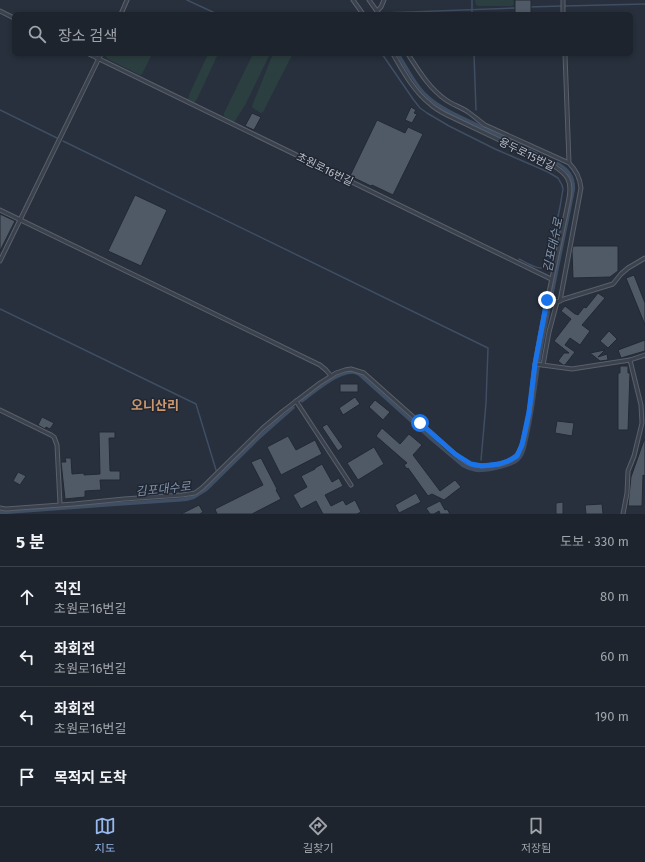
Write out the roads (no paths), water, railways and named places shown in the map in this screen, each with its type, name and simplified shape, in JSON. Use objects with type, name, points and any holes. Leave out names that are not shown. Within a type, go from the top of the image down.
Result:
[{"type":"lane","points":[[122,12],[127,0]]},
{"type":"lane","points":[[353,0],[362,12]]},
{"type":"lane","points":[[369,0],[377,12]]},
{"type":"lane","points":[[378,12],[384,0]]},
{"type":"lane","points":[[563,0],[563,12]]},
{"type":"lane","points":[[0,11],[12,17]]},
{"type":"lane","name":"초원로16번길","points":[[93,56],[551,279]]},
{"type":"lane","points":[[0,261],[100,56]]},
{"type":"lane","name":"용두로15번길","points":[[394,56],[419,93],[435,108],[447,116],[554,166],[561,170],[567,177],[571,190],[547,300]]},
{"type":"lane","points":[[409,56],[426,82],[434,91],[448,101],[467,111],[486,125],[569,163],[574,168],[578,176],[581,188],[558,301],[549,332],[543,365]]},
{"type":"lane","points":[[565,56],[569,163]]},
{"type":"lane","points":[[0,210],[320,365],[331,376]]},
{"type":"lane","points":[[0,508],[6,509],[195,493],[282,412],[336,372],[352,369],[364,373],[455,454],[471,464],[482,466],[499,464],[508,461],[517,456],[525,433],[535,364],[547,300],[558,301],[613,284],[628,268],[645,258]]},
{"type":"lane","points":[[535,364],[572,369],[630,360],[645,355]]},
{"type":"lane","points":[[623,514],[627,493],[628,471],[634,456],[642,423],[641,405],[630,360]]},
{"type":"lane","points":[[296,401],[351,486]]},
{"type":"lane","points":[[0,410],[51,434],[54,437],[57,445],[60,504]]},
{"type":"water","points":[[397,56],[401,56],[421,88],[437,102],[560,163],[572,174],[575,185],[544,342],[533,412],[524,455],[517,463],[486,472],[476,472],[462,467],[355,374],[339,377],[302,403],[300,401],[318,387],[339,374],[355,371],[363,375],[448,452],[464,464],[480,468],[495,467],[509,463],[521,453],[527,432],[547,309],[570,199],[570,179],[564,170],[559,166],[447,113],[423,94]]},
{"type":"water","points":[[294,406],[295,408],[261,438],[207,491],[194,499],[175,502],[0,514],[0,510],[5,511],[181,498],[196,495],[256,438]]},
{"type":"waterway","points":[[187,0],[213,12]]},
{"type":"waterway","points":[[472,0],[472,12]]},
{"type":"waterway","points":[[564,6],[645,4]]},
{"type":"waterway","points":[[529,7],[561,6]]},
{"type":"waterway","points":[[409,12],[515,8]]},
{"type":"waterway","name":"김포대수로","points":[[383,56],[413,99],[420,108],[427,113],[495,149],[548,172],[558,178],[563,189],[547,267],[540,268],[519,259]]},
{"type":"waterway","points":[[474,56],[476,110]]},
{"type":"waterway","points":[[0,110],[57,138]]},
{"type":"waterway","points":[[63,141],[488,348],[486,403],[481,460]]},
{"type":"waterway","points":[[0,309],[196,404],[216,470]]},
{"type":"district","name":"오니산리","points":[[155,405]]}]
